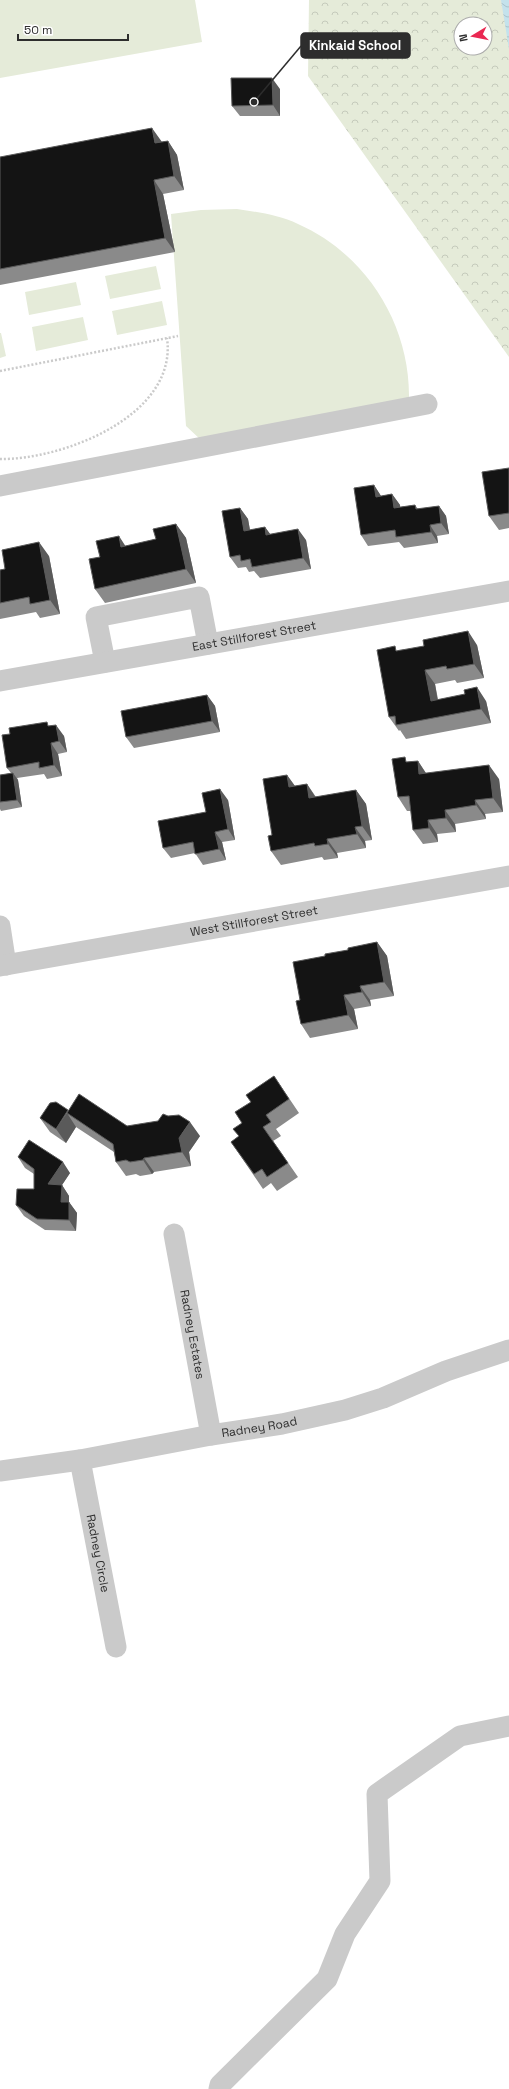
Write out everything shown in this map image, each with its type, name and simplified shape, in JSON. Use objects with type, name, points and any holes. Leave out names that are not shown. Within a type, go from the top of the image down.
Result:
[{"type":"street","points":[[0,486],[427,404]]},
{"type":"street","name":"East Stillforest Street","points":[[0,681],[509,591]]},
{"type":"street","points":[[105,662],[96,616],[199,597],[208,644]]},
{"type":"street","name":"West Stillforest Street","points":[[3,965],[509,876]]},
{"type":"street","points":[[0,926],[3,965]]},
{"type":"street","name":"Radney Estates","points":[[174,1234],[211,1435]]},
{"type":"street","name":"Radney Road","points":[[0,1471],[80,1460],[211,1435],[282,1424],[345,1410],[383,1398],[446,1372],[509,1350]]},
{"type":"street","name":"Radney Circle","points":[[80,1460],[116,1647]]},
{"type":"street","points":[[218,2089],[220,2085],[327,1979],[345,1934],[380,1881],[377,1794],[460,1736],[509,1726]]},
{"type":"path","points":[[0,371],[178,336]]},
{"type":"path","points":[[0,458],[28,457],[69,447],[102,434],[129,415],[148,398],[162,378],[168,359],[167,338]]},
{"type":"green space","points":[[0,0],[195,0],[202,42],[0,78]]},
{"type":"green space","points":[[309,0],[509,0],[509,357],[308,76]]},
{"type":"green space","points":[[237,209],[276,216],[298,224],[322,237],[344,253],[363,273],[379,294],[392,318],[402,344],[407,371],[409,398],[201,440],[186,426],[171,214],[201,210]]},
{"type":"green space","points":[[156,266],[161,289],[110,299],[105,276]]},
{"type":"green space","points":[[76,282],[81,305],[29,315],[25,292]]},
{"type":"green space","points":[[162,301],[167,325],[117,335],[112,311]]},
{"type":"green space","points":[[83,317],[88,340],[36,351],[32,327]]},
{"type":"green space","points":[[0,333],[6,356],[0,358]]},
{"type":"water","points":[[501,0],[509,0],[509,49]]},
{"type":"building","points":[[231,78],[272,78],[273,105],[232,106]]},
{"type":"building","points":[[152,128],[155,143],[168,141],[174,176],[154,180],[165,238],[0,269],[0,157]]},
{"type":"building","points":[[509,468],[509,513],[489,516],[482,472]]},
{"type":"building","points":[[374,485],[376,497],[392,494],[394,508],[415,505],[416,509],[439,506],[441,523],[430,525],[431,532],[396,537],[395,530],[361,535],[354,488]]},
{"type":"building","points":[[240,508],[244,531],[265,527],[266,535],[298,529],[303,558],[252,567],[250,559],[241,561],[240,555],[230,557],[222,511]]},
{"type":"building","points":[[176,524],[186,569],[95,589],[89,559],[100,557],[96,541],[119,536],[121,547],[156,539],[153,529]]},
{"type":"building","points":[[39,542],[50,600],[30,604],[29,597],[0,603],[0,570],[5,569],[2,550]]},
{"type":"building","points":[[468,631],[474,664],[447,669],[446,666],[425,670],[431,701],[465,694],[464,690],[477,687],[481,709],[396,725],[395,716],[389,717],[377,650],[395,646],[396,651],[424,646],[423,640]]},
{"type":"building","points":[[207,695],[212,721],[126,737],[121,711]]},
{"type":"building","points":[[47,722],[48,726],[56,725],[59,741],[51,743],[54,765],[39,768],[39,762],[7,768],[2,735],[10,734],[9,728]]},
{"type":"building","points":[[405,757],[406,762],[418,761],[419,774],[489,765],[493,798],[475,800],[476,805],[445,810],[446,818],[428,820],[429,828],[413,830],[409,796],[398,797],[392,759]]},
{"type":"building","points":[[13,773],[17,800],[0,802],[0,775]]},
{"type":"building","points":[[287,775],[289,787],[307,784],[309,798],[356,790],[362,826],[355,827],[357,834],[327,839],[328,844],[315,846],[314,843],[271,851],[268,836],[272,835],[263,779]]},
{"type":"building","points":[[220,789],[228,829],[215,832],[219,849],[195,854],[193,842],[163,848],[158,821],[206,812],[202,793]]},
{"type":"building","points":[[377,942],[384,982],[360,986],[362,992],[344,995],[348,1015],[301,1024],[296,1001],[300,1000],[293,962],[325,956],[325,954],[348,950],[348,948]]},
{"type":"building","points":[[274,1076],[289,1099],[266,1115],[271,1122],[263,1127],[288,1163],[267,1177],[262,1169],[254,1174],[231,1142],[239,1136],[233,1129],[242,1123],[235,1112],[251,1102],[246,1095]]},
{"type":"building","points":[[79,1094],[127,1126],[158,1121],[163,1114],[168,1116],[179,1115],[190,1122],[179,1138],[182,1152],[144,1158],[143,1160],[130,1162],[126,1160],[116,1162],[113,1144],[67,1113]]},
{"type":"building","points":[[56,1102],[68,1110],[56,1129],[40,1118],[50,1103]]},
{"type":"building","points":[[29,1140],[63,1162],[48,1184],[62,1185],[61,1202],[69,1202],[69,1220],[37,1219],[16,1205],[17,1189],[34,1189],[34,1169],[18,1157]]},
{"type":"place","name":"Kinkaid School","points":[[254,102]]}]
